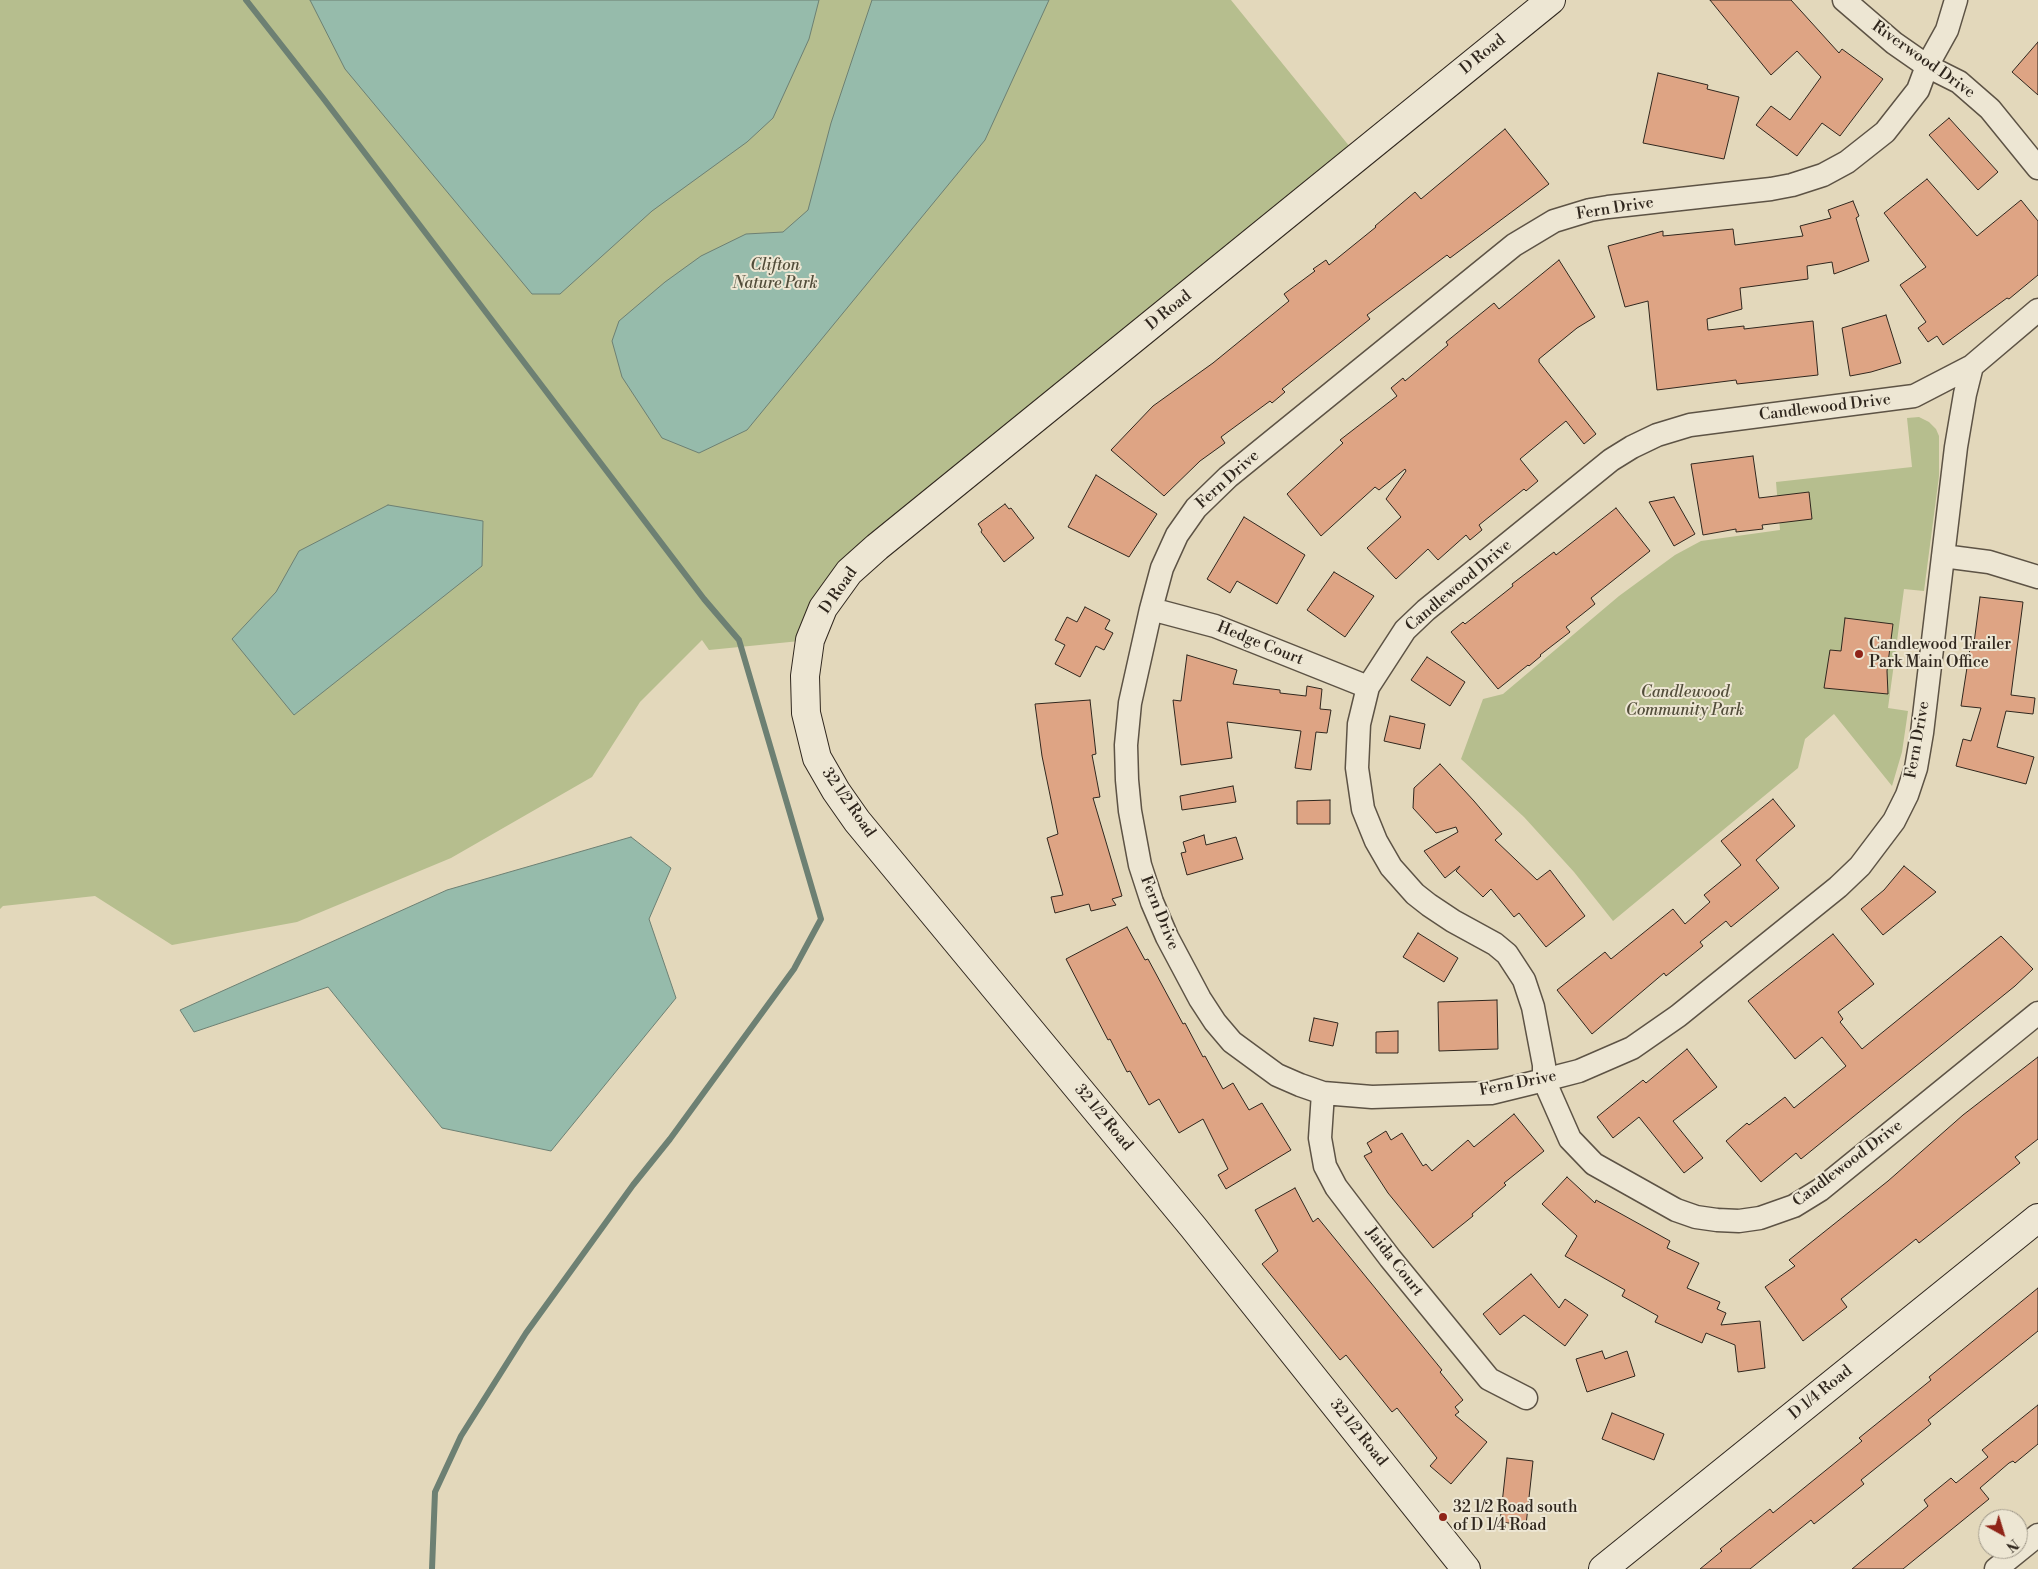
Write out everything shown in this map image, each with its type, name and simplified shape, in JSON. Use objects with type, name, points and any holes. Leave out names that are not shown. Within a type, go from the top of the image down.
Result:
[{"type":"street","name":"D Road","points":[[810,640],[823,608],[849,572],[877,547],[1551,0]]},
{"type":"street","name":"Riverwood Drive","points":[[1844,0],[1894,43],[1927,66],[1960,82],[1990,108],[2038,168]]},
{"type":"street","name":"Fern Drive","points":[[1956,0],[1947,30],[1927,66],[1918,90],[1885,132],[1847,162],[1823,175],[1792,185],[1590,210],[1554,221],[1514,245],[1228,477],[1196,508],[1177,535],[1162,568],[1130,703],[1126,745],[1130,811],[1140,865],[1152,902],[1167,937],[1200,999],[1215,1022],[1232,1042],[1278,1075],[1300,1085],[1324,1092],[1372,1097],[1491,1093],[1544,1080],[1579,1071],[1632,1048],[1678,1016],[1838,887],[1879,844],[1899,812],[1916,768],[1922,733],[1956,447],[1972,366]]},
{"type":"street","name":"Candlewood Drive","points":[[2038,310],[1972,366],[1914,396],[1690,425],[1657,435],[1632,446],[1611,460],[1426,610],[1405,630],[1368,687],[1359,724],[1356,768],[1363,809],[1376,841],[1391,868],[1415,894],[1453,921],[1495,944],[1507,954],[1524,980],[1533,1007],[1544,1065],[1544,1080],[1570,1139],[1594,1164],[1676,1210],[1696,1217],[1724,1221],[1760,1218],[1794,1206],[1820,1190],[2038,1014]]},
{"type":"street","points":[[1943,556],[1988,562],[2038,577]]},
{"type":"street","name":"Hedge Court","points":[[1151,608],[1215,626],[1368,687]]},
{"type":"street","name":"32 1/2 Road","points":[[810,640],[805,676],[806,713],[817,758],[836,791],[857,821],[1193,1227],[1466,1569]]},
{"type":"street","name":"Jaida Court","points":[[1324,1092],[1320,1138],[1325,1166],[1336,1187],[1390,1258],[1489,1379],[1526,1398]]},
{"type":"street","name":"D 1/4 Road","points":[[1603,1569],[2038,1218]]},
{"type":"street","points":[[1996,1569],[2038,1535]]},
{"type":"green space","name":"Clifton Nature Park","points":[[0,0],[1231,0],[1350,147],[877,547],[810,640],[709,650],[702,640],[640,702],[592,777],[451,858],[297,922],[172,945],[95,896],[3,906],[0,909]]},
{"type":"green space","name":"Candlewood Community Park","points":[[1919,417],[1929,422],[1936,429],[1939,436],[1939,476],[1924,591],[1904,589],[1888,708],[1908,711],[1902,752],[1892,786],[1834,714],[1805,739],[1798,768],[1613,921],[1574,872],[1524,817],[1461,759],[1483,699],[1503,694],[1619,596],[1675,555],[1701,541],[1780,530],[1776,482],[1912,467],[1907,418]]},
{"type":"shaded area","points":[[310,0],[819,0],[809,39],[773,118],[747,142],[652,211],[560,294],[532,294],[345,69]]},
{"type":"shaded area","points":[[872,0],[1049,0],[985,140],[747,430],[699,453],[662,438],[622,377],[612,341],[619,321],[665,282],[701,256],[746,234],[783,232],[808,210],[831,123]]},
{"type":"shaded area","points":[[388,505],[483,521],[482,566],[294,715],[232,639],[276,592],[299,551]]},
{"type":"shaded area","points":[[631,837],[671,868],[649,919],[676,998],[551,1151],[442,1128],[328,987],[194,1032],[180,1010],[447,890]]},
{"type":"building","points":[[1710,0],[1791,0],[1839,53],[1842,49],[1883,79],[1840,136],[1822,123],[1797,156],[1756,125],[1771,106],[1790,120],[1821,77],[1797,51],[1771,75]]},
{"type":"building","points":[[2038,42],[2038,95],[2012,72]]},
{"type":"building","points":[[1658,73],[1708,85],[1707,89],[1739,97],[1724,159],[1643,143]]},
{"type":"building","points":[[1949,118],[1998,172],[1978,190],[1929,135]]},
{"type":"building","points":[[1505,129],[1549,184],[1450,258],[1447,255],[1367,315],[1370,319],[1282,389],[1285,392],[1272,403],[1270,401],[1221,437],[1225,443],[1200,461],[1164,496],[1111,450],[1153,406],[1213,363],[1289,301],[1284,294],[1315,271],[1313,269],[1326,260],[1329,265],[1415,192],[1421,199]]},
{"type":"building","points":[[1927,179],[1977,236],[2021,200],[2038,221],[2038,275],[2009,299],[2007,298],[1943,345],[1937,336],[1928,342],[1918,328],[1926,322],[1900,285],[1926,267],[1884,213]]},
{"type":"building","points":[[1853,201],[1859,216],[1856,218],[1869,261],[1834,274],[1832,262],[1807,266],[1808,279],[1740,288],[1742,309],[1707,319],[1708,330],[1744,326],[1744,329],[1813,321],[1818,375],[1737,384],[1736,380],[1657,390],[1648,301],[1625,307],[1608,246],[1663,231],[1663,236],[1733,229],[1735,245],[1803,236],[1800,226],[1831,218],[1828,210]]},
{"type":"building","points":[[1559,260],[1595,317],[1577,328],[1539,359],[1539,362],[1596,434],[1584,444],[1566,421],[1520,459],[1538,481],[1526,491],[1524,489],[1479,525],[1482,530],[1470,540],[1466,535],[1438,560],[1428,549],[1396,579],[1367,548],[1401,517],[1386,499],[1406,471],[1405,469],[1379,490],[1375,487],[1321,536],[1287,494],[1343,443],[1340,440],[1397,396],[1391,388],[1403,378],[1405,381],[1448,345],[1446,342],[1494,303],[1499,309]]},
{"type":"building","points":[[1886,315],[1901,363],[1850,376],[1842,328]]},
{"type":"building","points":[[1753,456],[1759,498],[1809,492],[1812,519],[1762,525],[1763,529],[1736,532],[1736,529],[1703,535],[1691,464]]},
{"type":"building","points":[[1096,475],[1157,514],[1129,557],[1068,527]]},
{"type":"building","points":[[1674,497],[1695,534],[1674,546],[1649,502]]},
{"type":"building","points":[[1005,504],[1009,509],[1011,508],[1034,538],[1004,562],[981,532],[982,530],[978,524]]},
{"type":"building","points":[[1616,508],[1650,551],[1591,598],[1595,604],[1566,627],[1570,632],[1498,689],[1451,632],[1463,622],[1465,624],[1513,586],[1512,584],[1554,552],[1556,555]]},
{"type":"building","points":[[1244,517],[1305,555],[1277,604],[1237,581],[1230,593],[1207,579]]},
{"type":"building","points":[[1334,572],[1374,596],[1345,637],[1307,610]]},
{"type":"building","points":[[1980,597],[2023,602],[2011,695],[2035,698],[2033,714],[2006,711],[1997,747],[2034,757],[2026,784],[1956,766],[1963,739],[1971,741],[1981,708],[1961,706],[1971,642],[1974,643]]},
{"type":"building","points":[[1085,607],[1110,620],[1105,629],[1113,633],[1104,650],[1096,646],[1080,677],[1055,664],[1065,645],[1055,640],[1067,617],[1077,622]]},
{"type":"building","name":"Candlewood Trailer Park Main Office","points":[[1845,618],[1893,624],[1887,671],[1888,694],[1824,688],[1830,650],[1841,651]]},
{"type":"building","points":[[1187,655],[1237,670],[1233,684],[1280,690],[1280,693],[1306,696],[1307,686],[1322,689],[1320,709],[1331,710],[1327,733],[1316,732],[1311,770],[1295,768],[1301,731],[1227,722],[1232,758],[1181,765],[1173,700],[1181,701]]},
{"type":"building","points":[[1427,657],[1465,682],[1450,706],[1411,680]]},
{"type":"building","points":[[1090,700],[1096,754],[1092,755],[1100,797],[1093,798],[1122,896],[1112,899],[1116,905],[1091,911],[1089,904],[1055,913],[1051,897],[1063,895],[1047,838],[1058,834],[1042,756],[1035,704]]},
{"type":"building","points":[[1390,716],[1425,724],[1420,749],[1384,741]]},
{"type":"building","points":[[1440,764],[1502,834],[1495,840],[1537,880],[1550,870],[1585,916],[1546,947],[1519,913],[1514,917],[1491,889],[1483,897],[1456,871],[1460,866],[1445,878],[1424,851],[1458,832],[1456,827],[1436,833],[1413,808],[1414,788]]},
{"type":"building","points":[[1233,786],[1236,802],[1182,810],[1180,796]]},
{"type":"building","points":[[1773,799],[1795,826],[1756,860],[1779,888],[1731,927],[1726,921],[1700,942],[1703,946],[1666,976],[1664,973],[1592,1034],[1557,990],[1605,952],[1611,959],[1673,909],[1685,924],[1710,902],[1704,895],[1741,865],[1721,841]]},
{"type":"building","points":[[1330,800],[1330,824],[1297,824],[1297,801]]},
{"type":"building","points":[[1204,835],[1206,845],[1236,837],[1243,859],[1187,875],[1181,853],[1186,852],[1183,842]]},
{"type":"building","points":[[1904,866],[1936,892],[1883,935],[1861,909],[1884,890]]},
{"type":"building","points":[[1127,927],[1145,960],[1148,959],[1183,1024],[1185,1023],[1223,1089],[1233,1083],[1249,1110],[1262,1103],[1291,1150],[1226,1189],[1218,1175],[1228,1169],[1203,1119],[1179,1133],[1159,1099],[1149,1105],[1130,1071],[1127,1072],[1110,1039],[1108,1040],[1066,959]]},
{"type":"building","points":[[1418,933],[1458,958],[1444,982],[1403,957]]},
{"type":"building","points":[[1833,934],[1874,984],[1838,1012],[1843,1019],[1840,1022],[1862,1049],[2001,936],[2033,969],[2015,986],[1801,1159],[1796,1153],[1761,1182],[1726,1141],[1747,1123],[1749,1125],[1785,1097],[1794,1108],[1846,1066],[1822,1037],[1795,1059],[1748,1001]]},
{"type":"building","points":[[1497,1000],[1498,1049],[1439,1051],[1438,1002]]},
{"type":"building","points":[[1314,1018],[1338,1023],[1333,1046],[1309,1041]]},
{"type":"building","points":[[1398,1031],[1398,1053],[1376,1053],[1376,1032]]},
{"type":"building","points":[[1687,1049],[1717,1087],[1673,1121],[1703,1158],[1684,1173],[1639,1117],[1613,1138],[1597,1117],[1643,1080],[1646,1083]]},
{"type":"building","points":[[2038,1057],[2038,1139],[2015,1157],[2020,1163],[1919,1243],[1916,1239],[1841,1299],[1847,1307],[1803,1341],[1765,1287],[1795,1266],[1789,1260],[1888,1181],[1963,1115]]},
{"type":"building","points":[[1514,1114],[1544,1151],[1504,1183],[1506,1185],[1472,1214],[1473,1216],[1433,1248],[1388,1193],[1364,1156],[1372,1152],[1367,1143],[1386,1131],[1391,1140],[1402,1133],[1423,1166],[1426,1164],[1432,1171],[1468,1140],[1474,1147]]},
{"type":"building","points":[[1567,1177],[1595,1203],[1596,1200],[1670,1241],[1667,1248],[1699,1263],[1687,1288],[1720,1302],[1717,1309],[1726,1313],[1721,1325],[1760,1321],[1765,1368],[1738,1372],[1735,1345],[1706,1333],[1702,1343],[1655,1322],[1658,1316],[1622,1296],[1625,1290],[1565,1256],[1577,1236],[1542,1204]]},
{"type":"building","points":[[1295,1188],[1313,1222],[1318,1218],[1442,1370],[1440,1372],[1463,1400],[1455,1407],[1459,1412],[1455,1415],[1487,1442],[1451,1484],[1430,1466],[1437,1458],[1397,1408],[1392,1412],[1346,1355],[1340,1360],[1262,1264],[1278,1251],[1255,1210]]},
{"type":"building","points":[[1531,1274],[1559,1308],[1565,1299],[1588,1315],[1565,1346],[1524,1315],[1500,1335],[1483,1314]]},
{"type":"building","points":[[2038,1288],[2038,1331],[1928,1420],[1931,1424],[1861,1480],[1864,1484],[1814,1524],[1811,1520],[1750,1569],[1700,1569],[1722,1551],[1720,1549],[1770,1509],[1773,1513],[1862,1441],[1859,1438],[1931,1380],[1929,1377]]},
{"type":"building","points":[[1602,1351],[1605,1359],[1627,1351],[1635,1376],[1587,1392],[1576,1359]]},
{"type":"building","points":[[2038,1405],[2038,1444],[2015,1463],[2013,1461],[2009,1463],[1980,1488],[1989,1499],[1903,1569],[1852,1569],[1928,1506],[1924,1500],[1951,1478],[1956,1483],[1988,1457],[1982,1450]]},
{"type":"building","points":[[1612,1413],[1664,1434],[1654,1460],[1602,1439]]},
{"type":"building","points":[[1507,1458],[1533,1461],[1526,1525],[1500,1522]]},
{"type":"waterway","points":[[246,0],[323,98],[704,599],[739,640],[821,919],[794,969],[670,1139],[633,1185],[526,1333],[461,1436],[435,1492],[432,1569]]},
{"type":"place","name":"Candlewood Trailer Park Main Office","points":[[1859,654]]},
{"type":"place","name":"32 1/2 Road south of D 1/4 Road","points":[[1443,1517]]}]
